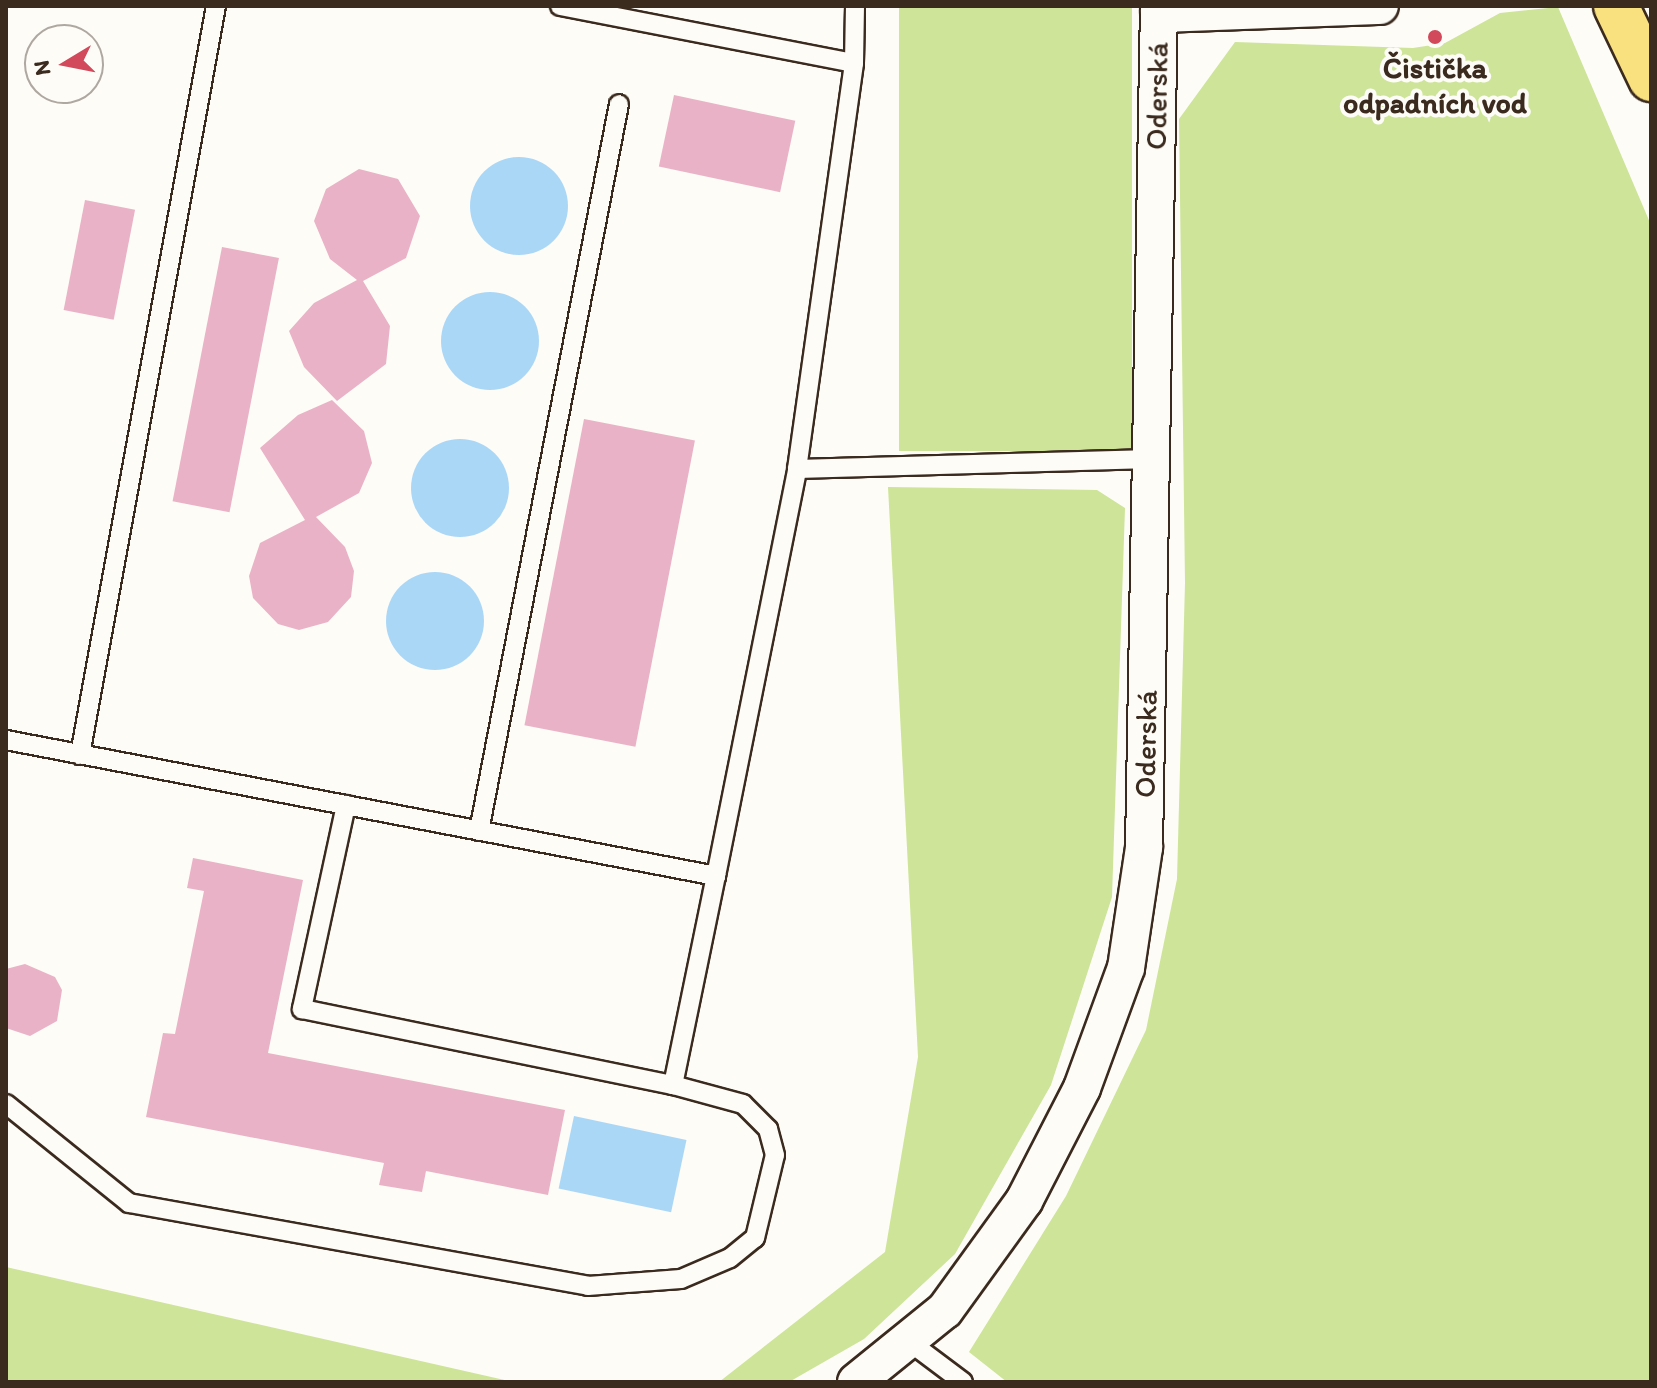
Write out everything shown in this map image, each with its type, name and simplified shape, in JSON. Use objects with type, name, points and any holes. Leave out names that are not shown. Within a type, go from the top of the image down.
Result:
[{"type":"highway","points":[[1620,12],[1651,79]]},
{"type":"street","points":[[1159,10],[1380,6]]},
{"type":"street","name":"Oderská","points":[[856,1382],[911,1343],[960,1292],[1031,1189],[1099,1049],[1126,968],[1144,847],[1159,10]]},
{"type":"lane","points":[[80,755],[216,6]]},
{"type":"lane","points":[[560,6],[854,63]]},
{"type":"lane","points":[[673,1085],[797,469],[854,63],[855,6]]},
{"type":"lane","points":[[479,831],[619,104]]},
{"type":"lane","points":[[797,469],[1151,459]]},
{"type":"lane","points":[[6,740],[716,876]]},
{"type":"lane","points":[[6,1104],[129,1203],[558,1282],[618,1286],[710,1268],[745,1248],[763,1226],[775,1155],[768,1129],[743,1104],[673,1085],[302,1009],[346,805]]},
{"type":"lane","points":[[911,1343],[963,1382]]},
{"type":"green space","points":[[899,6],[1132,6],[1132,451],[899,451]]},
{"type":"green space","points":[[1558,7],[1651,225],[1651,1382],[1007,1382],[969,1352],[1066,1196],[1146,1030],[1177,879],[1185,583],[1179,119],[1235,42],[1413,48],[1445,43],[1500,13]]},
{"type":"green space","points":[[888,487],[1097,490],[1125,508],[1112,897],[1051,1085],[955,1254],[864,1339],[789,1382],[719,1382],[885,1252],[918,1057]]},
{"type":"green space","points":[[6,1267],[513,1382],[6,1382]]},
{"type":"water","points":[[519,157],[538,161],[554,171],[564,187],[568,206],[564,225],[554,241],[538,251],[519,255],[500,251],[484,241],[474,225],[470,206],[474,187],[484,171],[500,161]]},
{"type":"water","points":[[490,292],[509,296],[525,306],[535,322],[539,341],[535,360],[525,376],[509,386],[490,390],[471,386],[455,376],[445,360],[441,341],[445,322],[455,306],[471,296]]},
{"type":"water","points":[[460,439],[479,443],[495,453],[505,469],[509,488],[505,507],[495,523],[479,533],[460,537],[441,533],[425,523],[415,507],[411,488],[415,469],[425,453],[441,443]]},
{"type":"water","points":[[435,572],[454,576],[470,586],[480,602],[484,621],[480,640],[470,656],[454,666],[435,670],[416,666],[400,656],[390,640],[386,621],[390,602],[400,586],[416,576]]},
{"type":"water","points":[[574,1116],[686,1140],[671,1212],[559,1188]]},
{"type":"building","points":[[674,95],[795,121],[780,192],[659,166]]},
{"type":"building","points":[[359,169],[398,179],[420,216],[406,258],[363,281],[390,326],[386,364],[337,401],[304,367],[289,331],[314,303],[357,280],[330,259],[314,221],[326,189]]},
{"type":"building","points":[[85,200],[135,210],[114,320],[64,310]]},
{"type":"building","points":[[222,247],[279,258],[230,512],[173,501]]},
{"type":"building","points":[[332,400],[364,431],[372,463],[359,493],[316,517],[345,547],[354,571],[351,597],[328,622],[299,630],[278,624],[253,598],[249,576],[260,543],[305,520],[260,448],[298,415]]},
{"type":"building","points":[[584,419],[695,441],[635,747],[524,725]]},
{"type":"building","points":[[193,858],[303,880],[268,1053],[565,1110],[548,1195],[426,1171],[422,1192],[379,1185],[384,1163],[146,1117],[163,1033],[175,1034],[204,891],[187,888]]},
{"type":"building","points":[[25,964],[55,977],[62,990],[57,1021],[30,1036],[6,1028],[6,969]]},
{"type":"place","name":"Čistička odpadních vod","points":[[1435,37]]}]
